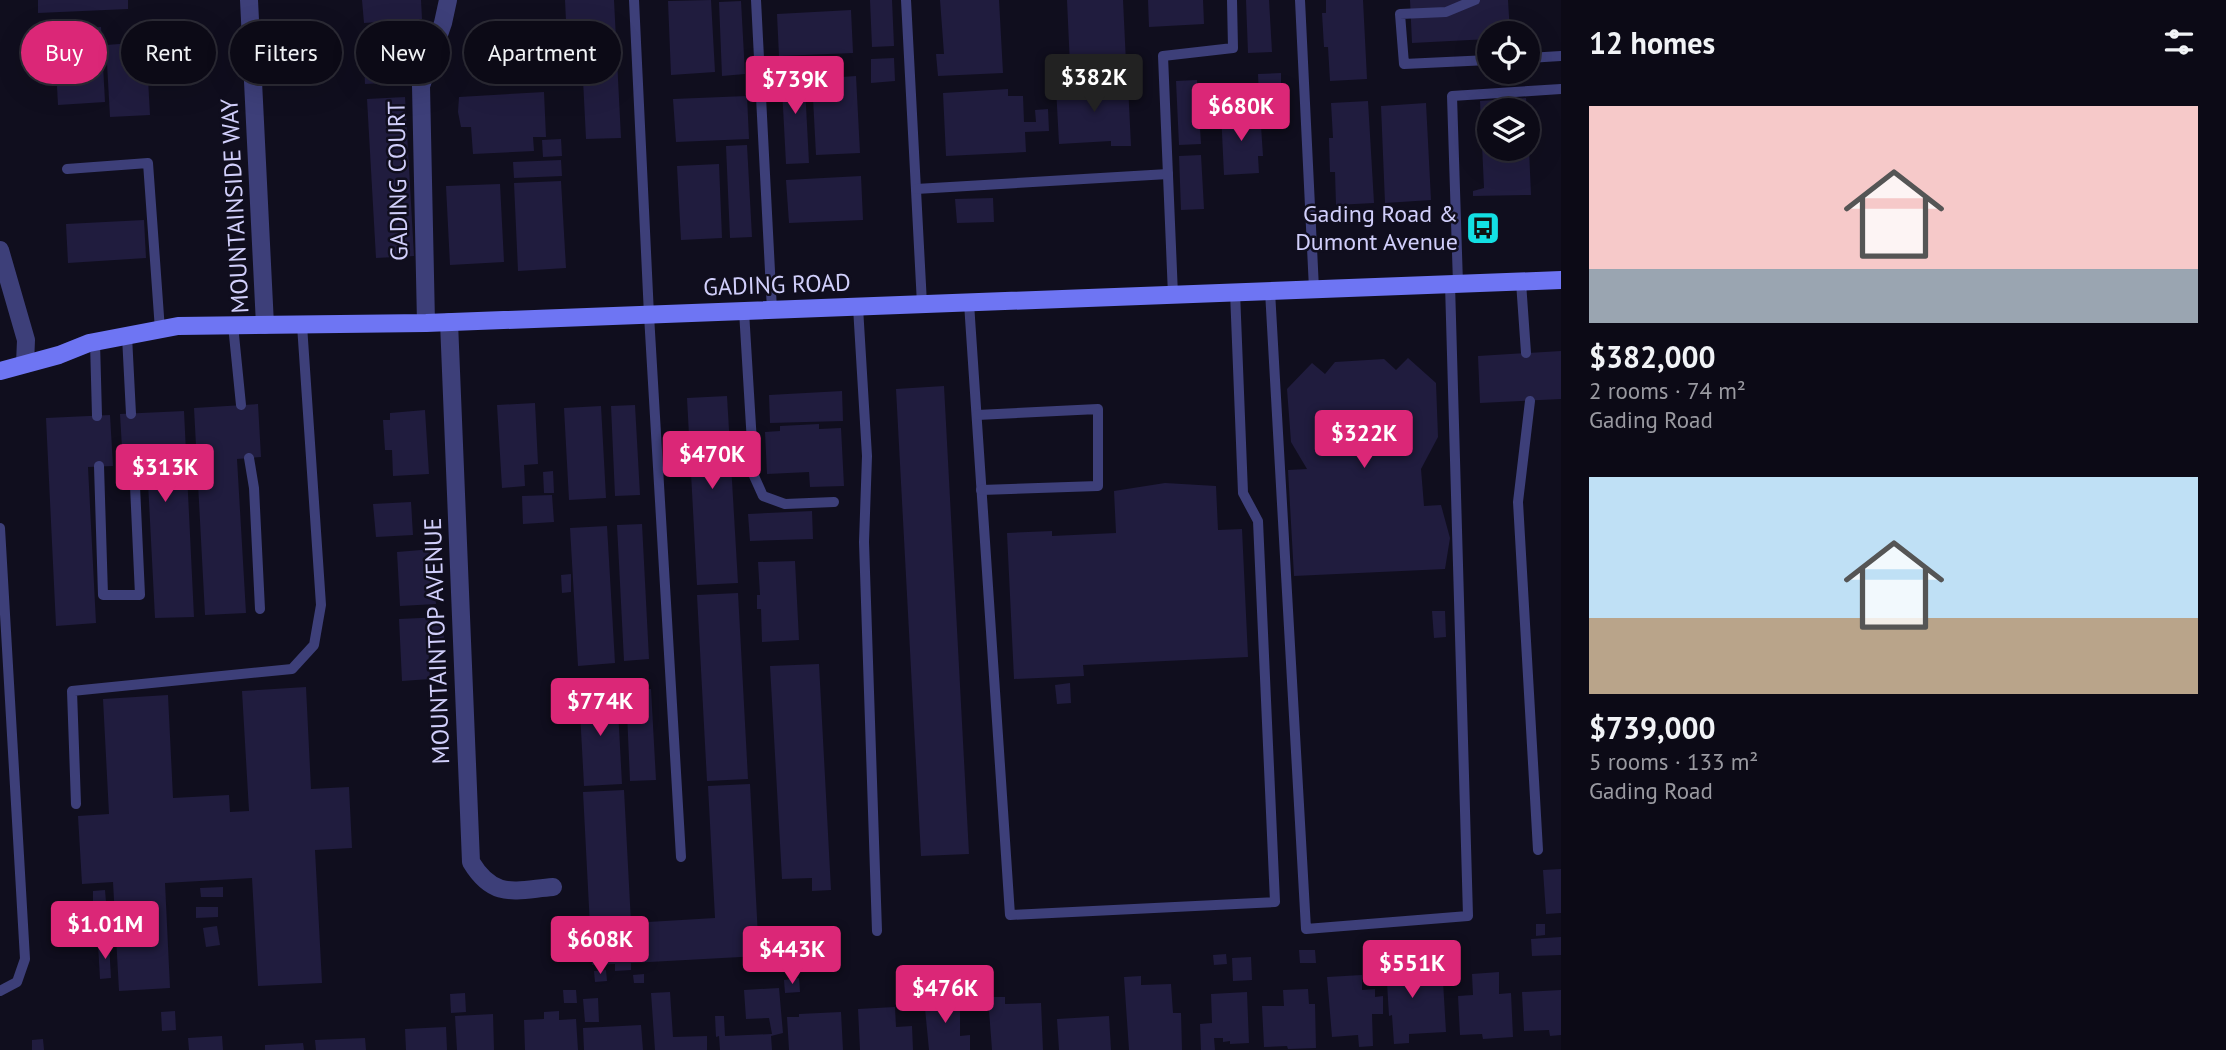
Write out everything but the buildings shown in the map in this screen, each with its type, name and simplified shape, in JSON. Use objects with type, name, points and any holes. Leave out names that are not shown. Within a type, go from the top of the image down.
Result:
[{"type":"main road","name":"GADING ROAD","points":[[0,371],[60,355],[94,342],[178,326],[426,324],[1561,280]]},
{"type":"street","name":"MOUNTAINSIDE WAY","points":[[248,0],[265,325]]},
{"type":"street","name":"GADING COURT","points":[[426,324],[421,86],[443,23],[448,0]]},
{"type":"street","points":[[0,250],[26,340],[25,364]]},
{"type":"street","name":"MOUNTAINTOP AVENUE","points":[[449,322],[471,862],[481,878],[502,891],[553,887]]},
{"type":"lane","points":[[634,0],[649,315],[681,857]]},
{"type":"lane","points":[[756,0],[772,310]]},
{"type":"lane","points":[[906,0],[922,304]]},
{"type":"lane","points":[[1173,295],[1163,56],[1233,48],[1232,0]]},
{"type":"lane","points":[[1300,0],[1314,289]]},
{"type":"lane","points":[[1475,0],[1446,12],[1400,14],[1404,64],[1477,61]]},
{"type":"lane","points":[[1540,57],[1561,56]]},
{"type":"lane","points":[[1270,291],[1306,929],[1468,916],[1452,96],[1561,89]]},
{"type":"lane","points":[[67,169],[148,163],[160,330]]},
{"type":"lane","points":[[916,189],[1168,174]]},
{"type":"lane","points":[[1521,282],[1526,353]]},
{"type":"lane","points":[[969,303],[1010,915],[1275,902],[1258,521],[1242,493],[1235,292]]},
{"type":"lane","points":[[858,307],[867,456],[864,542],[877,931]]},
{"type":"lane","points":[[744,311],[754,476],[764,496],[785,504],[834,502]]},
{"type":"lane","points":[[233,325],[241,405]]},
{"type":"lane","points":[[76,804],[72,691],[292,669],[314,645],[321,605],[302,325]]},
{"type":"lane","points":[[127,336],[131,414]]},
{"type":"lane","points":[[94,342],[97,416]]},
{"type":"lane","points":[[1530,401],[1518,502],[1538,850]]},
{"type":"lane","points":[[977,415],[1098,409],[1098,486],[981,490]]},
{"type":"lane","points":[[249,458],[254,488],[260,609]]},
{"type":"lane","points":[[99,466],[103,595],[140,595],[134,464]]},
{"type":"lane","points":[[0,528],[24,959],[17,982],[0,990]]},
{"type":"place","name":"Gading Road & Dumont Avenue","points":[[1483,228]]}]
